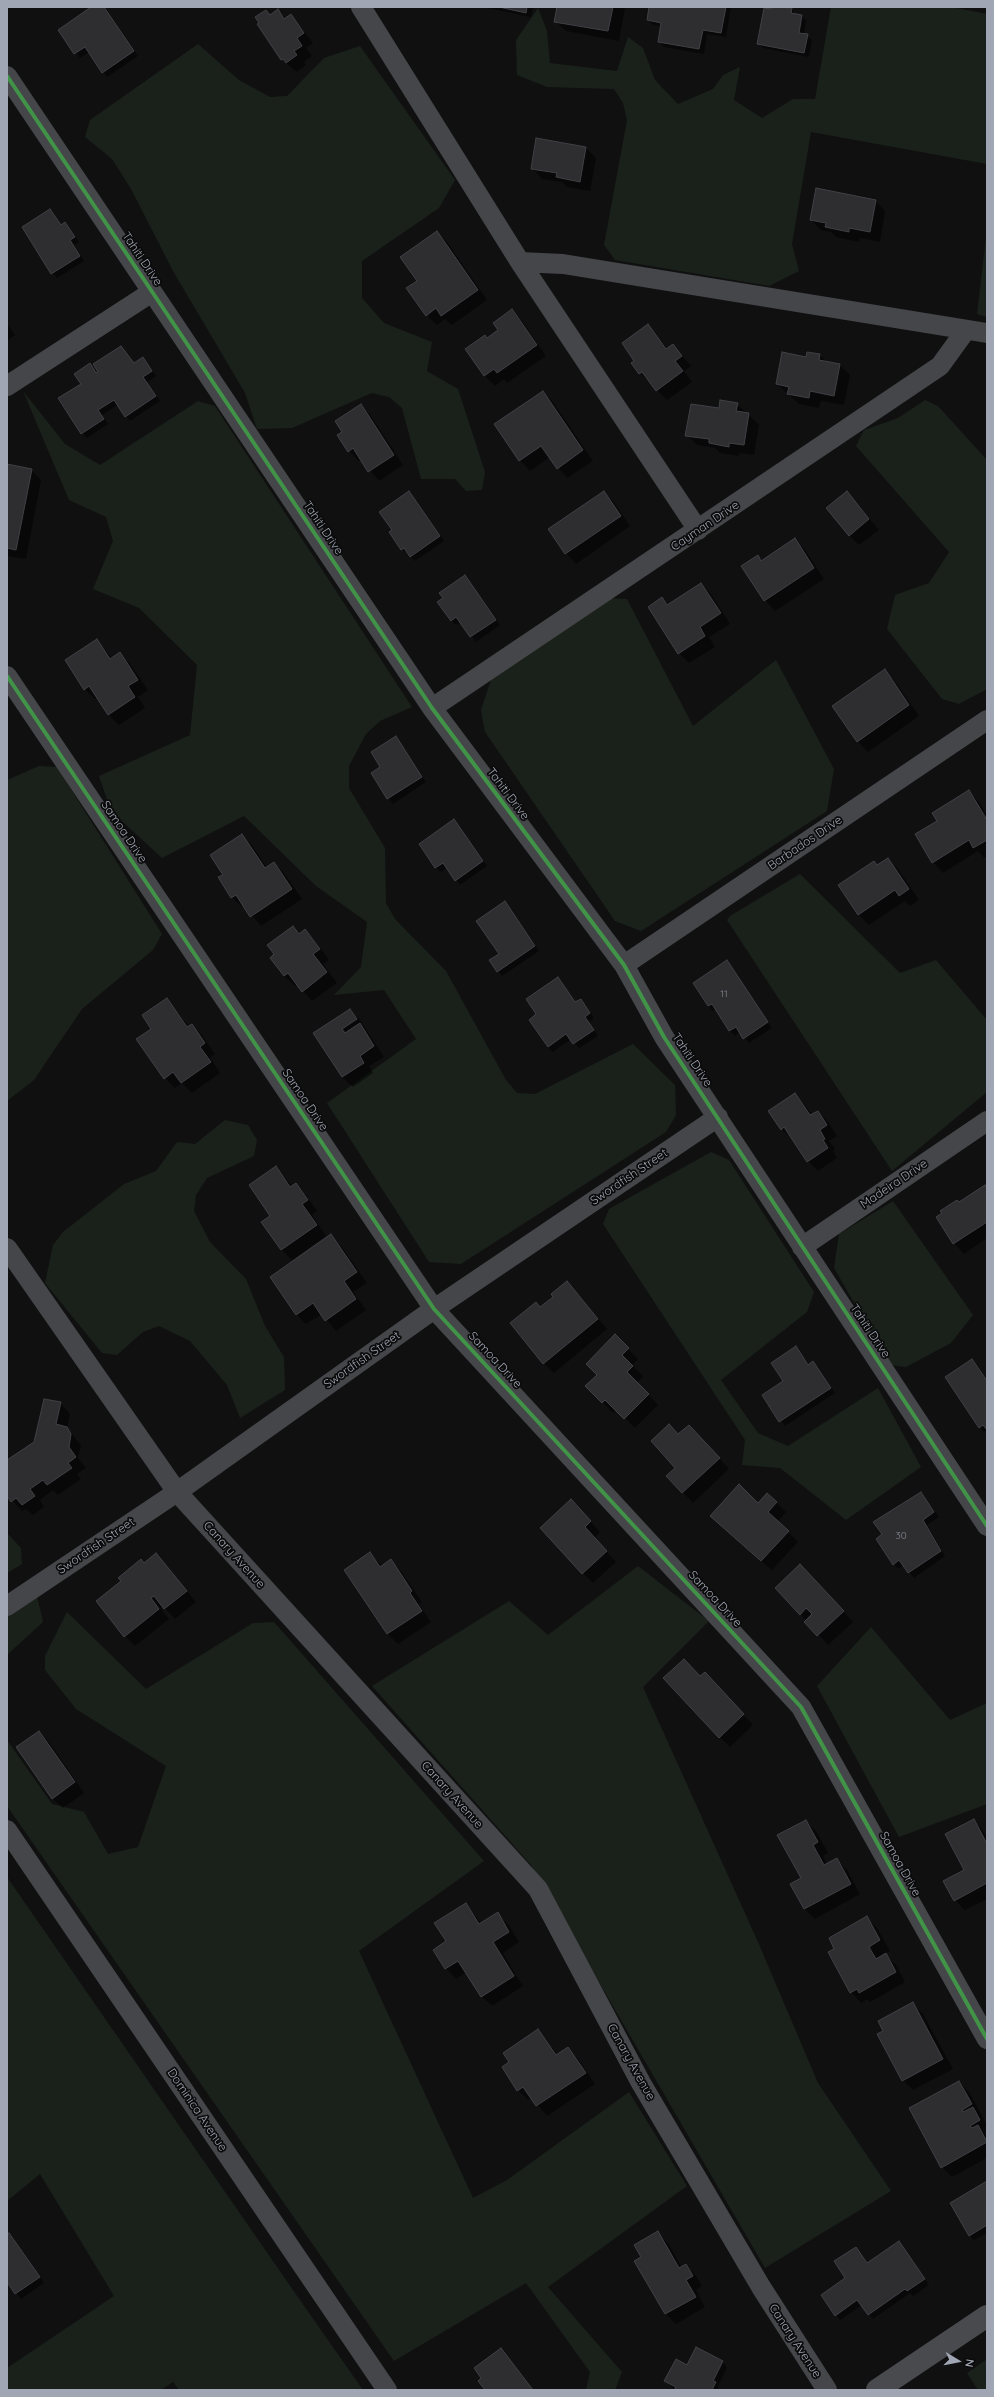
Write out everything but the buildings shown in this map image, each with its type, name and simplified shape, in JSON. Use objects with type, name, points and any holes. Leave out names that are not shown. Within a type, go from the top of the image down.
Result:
[{"type":"street","points":[[361,7],[520,262],[698,530]]},
{"type":"street","name":"Tahiti Drive","points":[[7,76],[432,708],[624,965],[664,1037],[986,1522]]},
{"type":"street","points":[[520,262],[562,264],[987,333]]},
{"type":"street","points":[[7,386],[152,292]]},
{"type":"street","name":"Cayman Drive","points":[[432,708],[940,366],[966,330]]},
{"type":"street","name":"Samoa Drive","points":[[7,676],[434,1309],[801,1707],[987,2039]]},
{"type":"street","name":"Barbados Drive","points":[[624,965],[987,720]]},
{"type":"street","name":"Swordfish Street","points":[[7,1606],[177,1492],[434,1309],[718,1117]]},
{"type":"street","name":"Madeira Drive","points":[[802,1247],[987,1121]]},
{"type":"street","name":"Canary Avenue","points":[[7,1248],[177,1492],[538,1889],[641,2083],[761,2287],[827,2390]]},
{"type":"street","name":"Dominica Avenue","points":[[7,1830],[387,2390]]},
{"type":"street","points":[[877,2390],[987,2316]]},
{"type":"shaded area","points":[[831,7],[952,7],[987,14],[987,164],[811,132],[792,244],[799,271],[769,286],[615,260],[604,245],[627,120],[623,103],[614,89],[547,87],[517,75],[516,40],[538,8],[547,31],[550,63],[617,71],[628,37],[643,48],[655,80],[678,104],[713,89],[723,75],[740,67],[734,100],[762,118],[793,99],[815,99]]},
{"type":"shaded area","points":[[198,44],[239,80],[270,97],[287,96],[324,58],[360,46],[455,180],[439,208],[362,261],[362,298],[384,323],[432,342],[427,371],[458,389],[485,472],[482,490],[466,491],[455,479],[421,479],[402,408],[389,397],[372,393],[292,428],[257,429],[245,393],[173,271],[131,189],[112,159],[85,137],[90,120]]},
{"type":"shaded area","points":[[987,229],[987,317],[977,314]]},
{"type":"shaded area","points":[[23,391],[65,444],[100,465],[198,401],[215,406],[412,707],[380,721],[366,734],[349,766],[349,788],[385,848],[386,903],[395,919],[446,971],[506,1080],[517,1093],[535,1094],[633,1044],[675,1085],[676,1115],[666,1132],[461,1264],[429,1262],[327,1103],[416,1039],[384,990],[334,995],[361,967],[367,922],[316,886],[244,816],[162,858],[111,811],[99,776],[190,735],[197,665],[139,608],[93,589],[113,541],[106,517],[69,500]]},
{"type":"shaded area","points":[[925,400],[938,406],[987,460],[987,689],[959,704],[942,699],[887,629],[895,595],[929,583],[949,552],[856,446],[864,430],[898,418]]},
{"type":"shaded area","points":[[607,598],[627,599],[693,726],[776,660],[834,769],[827,811],[641,931],[615,921],[485,732],[481,710],[491,680]]},
{"type":"shaded area","points":[[39,766],[57,767],[162,934],[153,950],[82,1009],[34,1080],[7,1101],[7,780]]},
{"type":"shaded area","points":[[800,874],[900,973],[936,960],[987,1020],[987,1092],[892,1171],[727,920],[730,916]]},
{"type":"shaded area","points":[[225,1120],[248,1125],[257,1140],[254,1156],[207,1178],[196,1195],[194,1211],[210,1242],[246,1279],[265,1326],[284,1357],[285,1390],[240,1418],[227,1385],[190,1341],[159,1326],[143,1332],[117,1355],[102,1353],[45,1283],[53,1245],[63,1232],[124,1184],[156,1171],[177,1142],[195,1144]]},
{"type":"shaded area","points":[[711,1152],[729,1160],[814,1292],[807,1312],[721,1380],[758,1433],[788,1446],[878,1388],[921,1467],[846,1520],[780,1468],[742,1465],[745,1440],[603,1224],[609,1209]]},
{"type":"shaded area","points":[[893,1201],[973,1315],[951,1343],[906,1367],[890,1365],[834,1268],[839,1234]]},
{"type":"shaded area","points":[[7,1533],[21,1548],[22,1564],[7,1573]]},
{"type":"shaded area","points":[[638,1566],[709,1621],[643,1687],[758,1942],[818,2083],[891,2191],[765,2268],[531,1865],[372,1686],[509,1601],[548,1635]]},
{"type":"shaded area","points":[[37,1596],[43,1622],[7,1655],[7,1615]]},
{"type":"shaded area","points":[[67,1612],[146,1689],[253,1623],[274,1622],[484,1861],[359,1951],[473,2198],[507,2180],[629,2092],[687,2186],[548,2287],[622,2372],[615,2390],[586,2390],[590,2372],[526,2283],[394,2361],[7,1806],[7,1740],[52,1804],[84,1812],[108,1854],[138,1847],[166,1766],[76,1709],[45,1670],[45,1656]]},
{"type":"shaded area","points":[[871,1627],[950,1720],[987,1703],[987,1804],[899,1837],[817,1686]]},
{"type":"shaded area","points":[[7,1877],[363,2390],[179,2390],[173,2382],[161,2390],[7,2390],[7,2368],[114,2296],[40,2174],[7,2201]]},
{"type":"shaded area","points":[[987,2359],[987,2390],[978,2390],[967,2373]]},
{"type":"cycle path","points":[[7,76],[432,708],[624,965],[664,1037],[987,1526]]},
{"type":"cycle path","points":[[7,676],[434,1309],[801,1707],[987,2039]]}]
